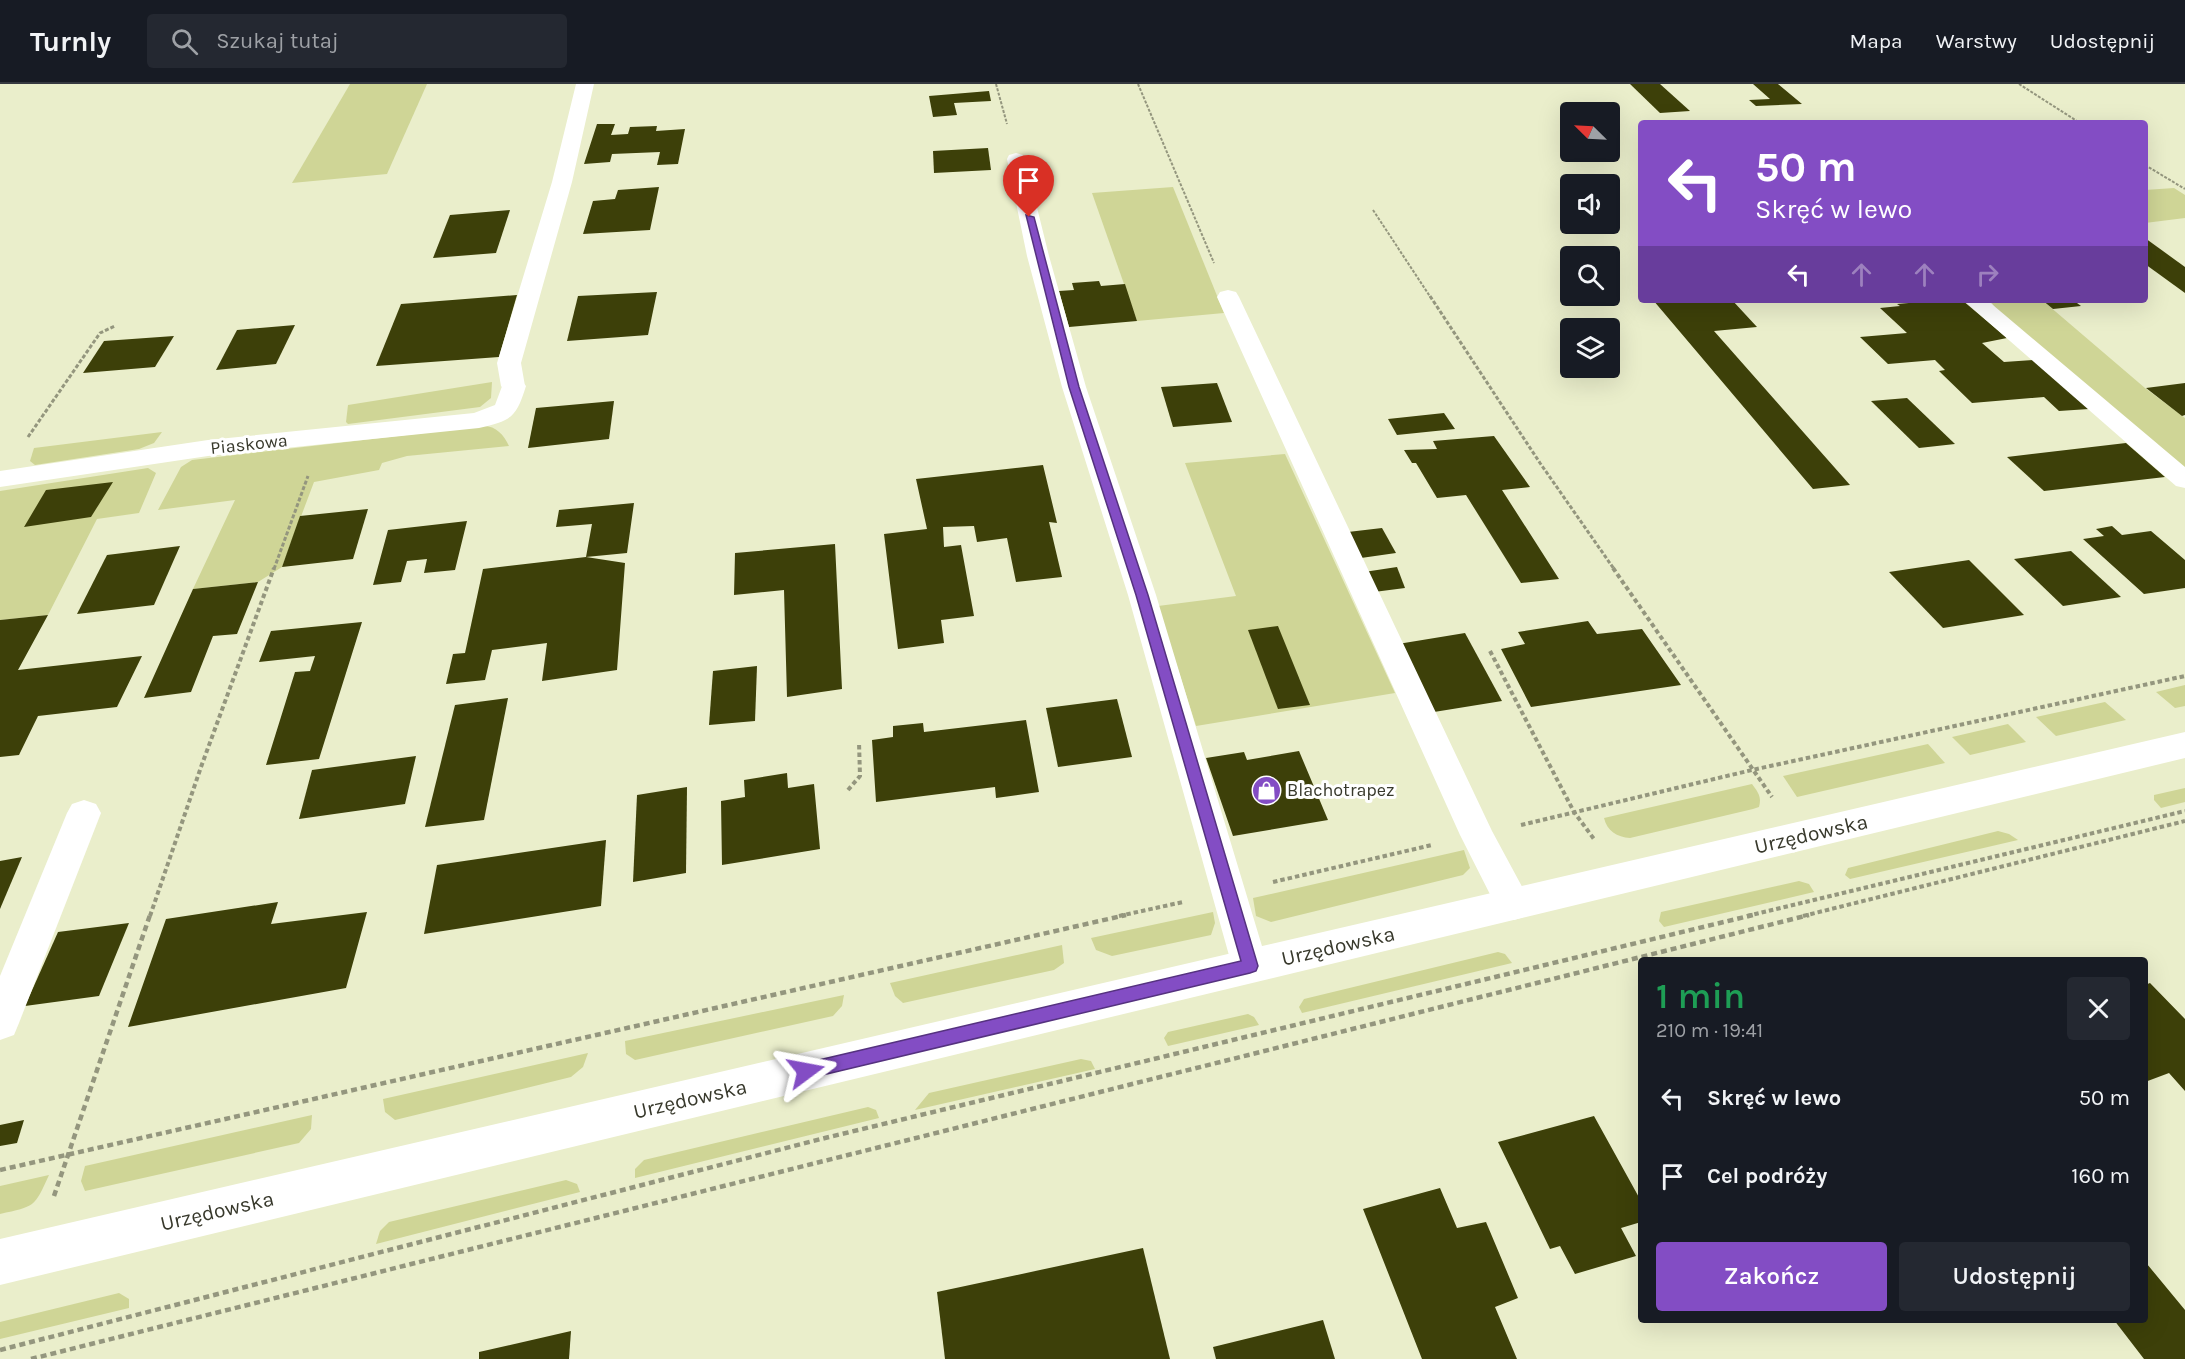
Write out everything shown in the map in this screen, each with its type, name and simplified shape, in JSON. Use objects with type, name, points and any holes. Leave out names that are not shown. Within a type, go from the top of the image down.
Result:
[{"type":"street","name":"Piaskowa","points":[[0,479],[208,448],[479,420],[506,409],[513,386]]},
{"type":"street","name":"Urzędowska","points":[[18,1258],[2185,745]]},
{"type":"lane","points":[[513,386],[509,363],[562,182],[585,84]]},
{"type":"lane","points":[[1016,159],[1038,256],[1074,387],[1142,595],[1250,966]]},
{"type":"lane","points":[[1228,297],[1477,835],[1514,905]]},
{"type":"lane","points":[[1978,303],[2185,480]]},
{"type":"lane","points":[[0,1023],[84,813]]},
{"type":"path","points":[[1138,84],[1228,297]]},
{"type":"path","points":[[2019,84],[2075,120]]},
{"type":"path","points":[[2148,167],[2185,189]]},
{"type":"path","points":[[1373,210],[1540,463],[1752,770],[1802,836]]},
{"type":"path","points":[[27,439],[100,333],[115,326]]},
{"type":"path","points":[[18,1258],[67,1155],[274,564],[306,480],[326,436]]},
{"type":"path","points":[[1490,651],[1574,812],[1595,840],[1619,880]]},
{"type":"path","points":[[0,1170],[1228,892],[1752,770],[2185,676]]},
{"type":"path","points":[[848,790],[860,776],[859,742]]},
{"type":"path","points":[[0,1350],[825,1138],[2185,811]]},
{"type":"path","points":[[1640,957],[2185,821]]},
{"type":"path","points":[[31,1359],[1638,958]]},
{"type":"green space","points":[[350,84],[427,84],[387,174],[292,183]]},
{"type":"green space","points":[[1173,187],[1224,313],[1137,321],[1092,193]]},
{"type":"green space","points":[[2174,188],[2185,195],[2185,218],[2148,223],[2148,190]]},
{"type":"green space","points":[[1992,303],[2046,303],[2145,388],[2185,418],[2185,469]]},
{"type":"green space","points":[[492,382],[491,398],[480,407],[348,424],[346,422],[348,405]]},
{"type":"green space","points":[[484,426],[499,432],[509,446],[407,456],[382,463],[379,470],[314,482],[282,567],[258,582],[193,589],[235,500],[158,510],[181,467],[192,460]]},
{"type":"green space","points":[[162,432],[154,443],[139,449],[35,465],[30,461],[34,448]]},
{"type":"green space","points":[[1285,454],[1395,693],[1196,726],[1158,606],[1236,596],[1185,463]]},
{"type":"green space","points":[[148,468],[156,473],[139,513],[97,519],[48,615],[0,620],[0,491]]},
{"type":"green space","points":[[2185,685],[2185,706],[2175,708],[2156,692]]},
{"type":"green space","points":[[2105,702],[2126,720],[2056,736],[2036,717]]},
{"type":"green space","points":[[2008,724],[2026,742],[1970,755],[1952,737]]},
{"type":"green space","points":[[1928,744],[1945,763],[1797,797],[1783,776]]},
{"type":"green space","points":[[1752,784],[1759,795],[1759,807],[1630,838],[1613,833],[1604,818]]},
{"type":"green space","points":[[2185,788],[2185,802],[2161,808],[2154,800],[2154,795]]},
{"type":"green space","points":[[1998,831],[2018,840],[1850,879],[1845,875],[1848,868]]},
{"type":"green space","points":[[1464,850],[1470,868],[1463,875],[1271,922],[1256,916],[1253,898]]},
{"type":"green space","points":[[1799,881],[1809,884],[1814,892],[1664,927],[1659,921],[1661,912]]},
{"type":"green space","points":[[1213,912],[1215,923],[1211,935],[1112,956],[1096,950],[1091,938]]},
{"type":"green space","points":[[1062,945],[1064,963],[1054,970],[903,1003],[895,996],[890,983]]},
{"type":"green space","points":[[1498,952],[1505,954],[1512,963],[1302,1013],[1299,1007],[1304,999]]},
{"type":"green space","points":[[844,995],[842,1006],[833,1016],[635,1060],[626,1054],[625,1041]]},
{"type":"green space","points":[[1248,1014],[1254,1017],[1259,1025],[1168,1046],[1164,1038],[1168,1032]]},
{"type":"green space","points":[[588,1053],[583,1067],[571,1077],[395,1120],[385,1112],[383,1099]]},
{"type":"green space","points":[[1081,1059],[1091,1061],[1095,1069],[915,1110],[929,1093]]},
{"type":"green space","points":[[868,1107],[876,1110],[879,1118],[635,1178],[635,1169],[644,1160]]},
{"type":"green space","points":[[312,1115],[311,1129],[299,1143],[85,1191],[81,1181],[85,1166]]},
{"type":"green space","points":[[49,1175],[40,1194],[32,1204],[0,1214],[0,1186]]},
{"type":"green space","points":[[566,1180],[577,1184],[580,1192],[376,1244],[380,1231],[389,1222]]},
{"type":"green space","points":[[119,1293],[129,1299],[129,1308],[0,1339],[0,1322]]},
{"type":"building","points":[[1630,84],[1660,84],[1690,111],[1660,113]]},
{"type":"building","points":[[1753,84],[1778,84],[1802,104],[1756,106],[1749,100],[1770,99]]},
{"type":"building","points":[[989,91],[991,101],[954,103],[957,115],[933,117],[929,96]]},
{"type":"building","points":[[597,124],[615,124],[611,135],[628,134],[630,127],[657,126],[656,131],[685,129],[678,164],[657,165],[660,152],[612,154],[610,162],[584,164]]},
{"type":"building","points":[[988,148],[991,170],[934,173],[933,151]]},
{"type":"building","points":[[659,187],[650,230],[583,234],[593,201],[615,199],[618,190]]},
{"type":"building","points":[[510,210],[496,253],[433,258],[450,215]]},
{"type":"building","points":[[2148,240],[2185,267],[2185,293],[2148,266]]},
{"type":"building","points":[[1099,281],[1101,286],[1125,284],[1137,321],[1069,327],[1059,291],[1074,290],[1072,283]]},
{"type":"building","points":[[657,292],[648,335],[567,341],[578,296]]},
{"type":"building","points":[[517,295],[499,357],[376,366],[401,304]]},
{"type":"building","points":[[1656,303],[1735,303],[1757,327],[1714,331],[1850,485],[1813,489]]},
{"type":"building","points":[[1966,303],[2007,338],[1982,343],[2004,362],[2033,360],[2089,409],[2059,411],[2044,397],[1972,403],[1939,371],[1945,370],[1935,360],[1888,364],[1860,337],[1907,333],[1880,308],[1900,306],[1897,304]]},
{"type":"building","points":[[2046,303],[2077,303],[2081,306],[2053,309]]},
{"type":"building","points":[[295,325],[276,364],[216,370],[237,330]]},
{"type":"building","points":[[174,336],[155,367],[83,373],[104,341]]},
{"type":"building","points":[[1217,383],[1232,422],[1173,427],[1161,387]]},
{"type":"building","points":[[2185,383],[2185,415],[2182,416],[2146,388]]},
{"type":"building","points":[[1907,398],[1955,444],[1919,448],[1871,401]]},
{"type":"building","points":[[614,401],[609,439],[528,448],[536,408]]},
{"type":"building","points":[[1444,413],[1455,429],[1397,435],[1388,419]]},
{"type":"building","points":[[1494,436],[1530,487],[1502,490],[1559,579],[1521,583],[1466,495],[1437,498],[1416,463],[1412,463],[1404,450],[1437,449],[1433,441]]},
{"type":"building","points":[[2126,443],[2165,477],[2044,491],[2007,457]]},
{"type":"building","points":[[1043,465],[1057,523],[1049,522],[1062,577],[1016,582],[1007,538],[977,542],[974,526],[943,527],[944,547],[961,545],[974,616],[941,620],[944,643],[898,649],[884,534],[927,529],[916,479]]},
{"type":"building","points":[[113,482],[91,517],[24,527],[46,490]]},
{"type":"building","points":[[634,503],[627,553],[586,557],[592,524],[556,527],[559,510]]},
{"type":"building","points":[[368,509],[353,559],[282,567],[300,516]]},
{"type":"building","points":[[467,521],[455,570],[424,573],[427,559],[407,561],[401,582],[373,585],[388,530]]},
{"type":"building","points":[[2112,526],[2122,535],[2151,531],[2185,560],[2185,588],[2144,594],[2083,539],[2104,536],[2096,529]]},
{"type":"building","points":[[1382,528],[1396,553],[1361,558],[1348,532]]},
{"type":"building","points":[[835,544],[842,689],[787,697],[784,590],[734,595],[735,553]]},
{"type":"building","points":[[180,546],[154,605],[77,614],[107,555]]},
{"type":"building","points":[[2071,551],[2121,597],[2063,606],[2014,559]]},
{"type":"building","points":[[586,557],[625,563],[617,670],[542,681],[547,643],[492,650],[485,680],[446,684],[453,654],[465,653],[483,569]]},
{"type":"building","points":[[1969,560],[2024,615],[1943,628],[1889,572]]},
{"type":"building","points":[[1397,567],[1405,588],[1374,592],[1364,572]]},
{"type":"building","points":[[258,582],[237,634],[213,636],[191,692],[144,698],[193,589]]},
{"type":"building","points":[[48,615],[18,670],[142,656],[117,707],[38,716],[19,755],[0,757],[0,620]]},
{"type":"building","points":[[1588,621],[1597,634],[1642,629],[1681,685],[1531,707],[1501,649],[1525,644],[1518,632]]},
{"type":"building","points":[[362,622],[319,759],[266,765],[295,672],[310,671],[315,656],[259,662],[271,631]]},
{"type":"building","points":[[1278,626],[1310,705],[1278,709],[1248,630]]},
{"type":"building","points":[[1465,633],[1502,701],[1434,712],[1398,644]]},
{"type":"building","points":[[757,666],[755,721],[709,725],[713,671]]},
{"type":"building","points":[[508,698],[484,820],[425,827],[455,705]]},
{"type":"building","points":[[1117,699],[1132,757],[1058,767],[1046,708]]},
{"type":"building","points":[[1026,720],[1039,792],[996,798],[995,787],[876,802],[872,740],[893,737],[893,726],[923,723],[924,732]]},
{"type":"building","name":"Blachotrapez","points":[[1299,751],[1328,820],[1233,836],[1206,758],[1244,752],[1247,760]]},
{"type":"building","points":[[416,756],[405,804],[299,819],[312,770]]},
{"type":"building","points":[[787,773],[788,788],[814,784],[820,849],[722,865],[721,801],[745,797],[744,780]]},
{"type":"building","points":[[687,787],[686,873],[633,882],[637,795]]},
{"type":"building","points":[[606,840],[601,906],[424,934],[437,865]]},
{"type":"building","points":[[22,857],[0,909],[0,861]]},
{"type":"building","points":[[278,902],[271,924],[367,912],[346,988],[128,1027],[166,919]]},
{"type":"building","points":[[129,923],[99,996],[25,1006],[58,932]]},
{"type":"building","points":[[2150,983],[2185,1019],[2185,1091],[2169,1073],[2148,1081],[2148,984]]},
{"type":"building","points":[[1594,1116],[1638,1196],[1638,1223],[1621,1228],[1636,1256],[1575,1274],[1560,1246],[1550,1249],[1498,1142]]},
{"type":"building","points":[[24,1120],[17,1143],[0,1146],[0,1125]]},
{"type":"building","points":[[1440,1188],[1457,1228],[1486,1222],[1518,1298],[1495,1307],[1517,1359],[1422,1359],[1363,1209]]},
{"type":"building","points":[[1143,1248],[1170,1359],[945,1359],[937,1292]]},
{"type":"building","points":[[2148,1265],[2185,1310],[2185,1359],[2144,1359],[2116,1323],[2148,1323]]},
{"type":"building","points":[[1323,1320],[1335,1359],[1216,1359],[1213,1347]]},
{"type":"building","points":[[571,1331],[569,1359],[479,1359],[479,1352]]},
{"type":"place","name":"Blachotrapez","points":[[1266,790]]},
{"type":"route","points":[[806,1071],[1250,966],[1142,595],[1074,387],[1029,217]]}]
